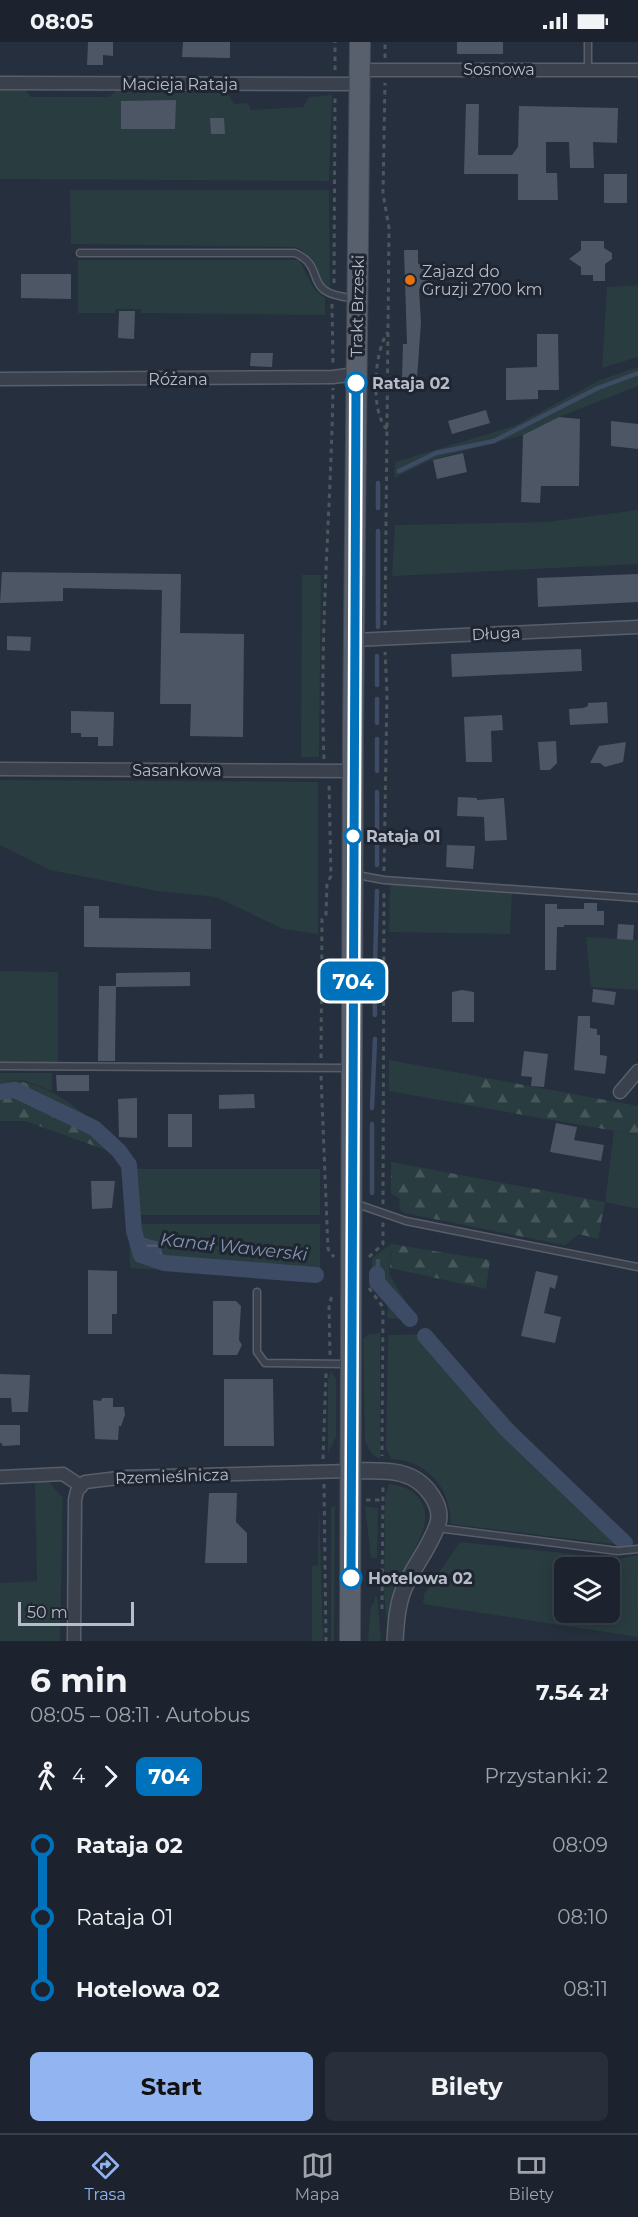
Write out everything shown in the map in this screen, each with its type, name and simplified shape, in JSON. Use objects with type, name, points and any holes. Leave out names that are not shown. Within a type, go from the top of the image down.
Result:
[{"type":"main road","name":"Trakt Brzeski","points":[[350,1641],[354,1203],[354,640],[360,42]]},
{"type":"street","name":"Sosnowa","points":[[360,77],[385,69],[638,70]]},
{"type":"street","name":"Macieja Rataja","points":[[0,83],[335,85],[360,77]]},
{"type":"street","name":"Różana","points":[[0,379],[333,377],[357,374]]},
{"type":"street","name":"Długa","points":[[354,640],[638,627]]},
{"type":"street","name":"Sasankowa","points":[[0,770],[354,771]]},
{"type":"street","points":[[620,1092],[638,1071]]},
{"type":"street","points":[[350,1471],[405,1473],[423,1484],[438,1510],[437,1528],[402,1594],[395,1641]]},
{"type":"street","name":"Rzemieślnicza","points":[[81,1486],[90,1480],[127,1477],[350,1471]]},
{"type":"street","points":[[0,1477],[63,1474],[81,1486],[75,1500],[74,1641]]},
{"type":"lane","points":[[588,42],[588,70]]},
{"type":"lane","points":[[80,253],[295,252],[310,264],[321,288],[332,296],[357,298]]},
{"type":"lane","points":[[353,874],[384,880],[638,898]]},
{"type":"lane","points":[[0,1066],[353,1068]]},
{"type":"lane","points":[[354,1203],[383,1214],[638,1267]]},
{"type":"lane","points":[[257,1292],[257,1352],[265,1363],[351,1364]]},
{"type":"lane","points":[[437,1528],[618,1551],[638,1549]]},
{"type":"path","points":[[334,1268],[334,1257],[328,1249],[321,1068],[322,919],[326,914],[327,884],[331,876],[327,770],[324,759],[326,540],[332,477],[332,296],[336,277],[335,42]]},
{"type":"path","points":[[369,1268],[369,1257],[383,1244],[387,693],[384,639],[389,228],[384,193],[385,69]]},
{"type":"path","points":[[387,429],[381,423],[377,409],[378,351],[388,332]]},
{"type":"path","points":[[369,1278],[369,1288],[383,1307],[383,1471]]},
{"type":"path","points":[[326,1641],[324,1377],[329,1363],[330,1305],[334,1291]]},
{"type":"path","points":[[382,1500],[380,1593],[382,1617]]},
{"type":"green space","points":[[0,88],[23,88],[31,97],[109,97],[117,90],[226,90],[234,104],[248,103],[251,110],[303,107],[309,97],[332,95],[329,181],[0,179]]},
{"type":"green space","points":[[70,190],[329,190],[330,291],[324,285],[313,263],[304,252],[296,247],[71,244]]},
{"type":"green space","points":[[78,260],[299,260],[315,290],[325,298],[325,315],[141,313],[141,309],[116,309],[115,313],[78,313]]},
{"type":"green space","points":[[638,285],[638,357],[602,368],[607,287]]},
{"type":"green space","points":[[638,367],[638,386],[559,417],[523,435],[431,460],[394,478],[395,462],[514,426],[600,380]]},
{"type":"green space","points":[[638,510],[638,564],[392,576],[395,525],[546,522]]},
{"type":"green space","points":[[302,575],[321,575],[319,757],[301,757]]},
{"type":"green space","points":[[0,780],[318,782],[318,934],[283,929],[216,897],[157,891],[50,870],[0,845]]},
{"type":"green space","points":[[390,884],[512,894],[510,934],[389,932]]},
{"type":"green space","points":[[586,937],[638,940],[638,990],[591,987]]},
{"type":"green space","points":[[0,971],[58,972],[58,1062],[0,1063]]},
{"type":"green space","points":[[389,1060],[460,1073],[456,1103],[389,1091]]},
{"type":"green space","points":[[0,1073],[52,1073],[52,1091],[25,1081],[0,1080]]},
{"type":"green space","points":[[460,1073],[638,1106],[638,1135],[456,1103]]},
{"type":"green space","points":[[0,1080],[36,1085],[68,1102],[97,1125],[123,1151],[117,1154],[25,1121],[0,1121]]},
{"type":"green space","points":[[614,1131],[638,1135],[638,1209],[605,1202]]},
{"type":"green space","points":[[123,1151],[134,1162],[135,1169],[320,1169],[320,1215],[137,1215],[138,1224],[320,1224],[320,1281],[130,1268],[126,1169],[117,1154]]},
{"type":"green space","points":[[391,1162],[605,1202],[598,1239],[579,1234],[565,1245],[404,1213],[399,1208],[400,1199],[391,1193]]},
{"type":"green space","points":[[391,1244],[389,1274],[417,1320],[387,1318],[388,1307],[372,1286],[372,1258]]},
{"type":"green space","points":[[391,1244],[490,1260],[486,1289],[390,1268]]},
{"type":"green space","points":[[380,1333],[380,1459],[372,1454],[365,1442],[363,1339],[369,1334]]},
{"type":"green space","points":[[431,1334],[535,1447],[634,1542],[613,1544],[451,1524],[446,1499],[434,1478],[416,1465],[391,1459],[386,1448],[388,1335]]},
{"type":"green space","points":[[331,1371],[336,1379],[336,1437],[328,1453],[328,1380]]},
{"type":"green space","points":[[35,1482],[49,1482],[63,1498],[60,1641],[0,1641],[0,1583],[37,1581]]},
{"type":"green space","points":[[389,1484],[412,1491],[423,1506],[425,1516],[421,1536],[402,1574],[388,1633],[384,1593],[385,1498]]},
{"type":"green space","points":[[319,1498],[323,1641],[312,1641],[312,1566],[318,1565]]},
{"type":"green space","points":[[335,1505],[334,1641],[331,1641],[331,1508]]},
{"type":"green space","points":[[365,1506],[378,1508],[377,1558],[371,1558]]},
{"type":"green space","points":[[460,1542],[600,1557],[554,1557],[554,1623],[620,1623],[620,1559],[638,1555],[638,1637],[423,1604],[424,1594]]},
{"type":"green space","points":[[375,1596],[377,1596],[381,1641],[368,1641],[371,1605],[374,1604]]},
{"type":"water","points":[[143,1238],[161,1242],[163,1263],[148,1266],[138,1248]]},
{"type":"building","points":[[88,42],[113,42],[113,56],[103,55],[103,65],[87,65]]},
{"type":"building","points":[[183,42],[230,42],[230,58],[182,57]]},
{"type":"building","points":[[457,42],[503,42],[503,54],[457,54]]},
{"type":"building","points":[[176,100],[175,129],[121,129],[121,101]]},
{"type":"building","points":[[466,104],[479,104],[478,155],[512,155],[518,147],[519,106],[618,108],[617,143],[593,142],[594,168],[570,168],[569,142],[546,142],[546,173],[557,173],[558,200],[518,200],[518,174],[464,174]]},
{"type":"building","points":[[210,118],[224,118],[225,134],[211,134]]},
{"type":"building","points":[[604,174],[627,174],[627,203],[604,203]]},
{"type":"building","points":[[581,241],[604,241],[604,248],[612,253],[612,259],[605,264],[605,281],[593,281],[593,275],[581,275],[581,267],[569,259],[581,250]]},
{"type":"building","points":[[404,250],[418,250],[418,264],[430,263],[431,289],[419,289],[421,323],[417,378],[402,378],[403,344],[407,344]]},
{"type":"building","points":[[21,274],[71,274],[71,299],[21,298]]},
{"type":"building","points":[[119,311],[135,311],[134,339],[118,338]]},
{"type":"building","points":[[537,334],[558,334],[559,390],[538,390],[538,399],[506,400],[506,368],[537,367]]},
{"type":"building","points":[[251,353],[273,353],[272,367],[250,366]]},
{"type":"building","points":[[486,410],[490,423],[452,434],[448,421]]},
{"type":"building","points":[[559,417],[580,419],[579,486],[541,486],[540,503],[521,502],[523,435]]},
{"type":"building","points":[[611,421],[638,424],[638,449],[611,446]]},
{"type":"building","points":[[463,453],[467,472],[437,479],[433,460]]},
{"type":"building","points":[[2,572],[181,574],[180,633],[244,634],[243,737],[190,736],[191,704],[160,704],[162,590],[63,588],[63,601],[0,603]]},
{"type":"building","points":[[638,574],[638,602],[538,607],[537,578]]},
{"type":"building","points":[[7,636],[31,637],[30,651],[7,650]]},
{"type":"building","points":[[581,649],[582,671],[452,677],[451,654]]},
{"type":"building","points":[[607,702],[608,723],[570,725],[569,709],[583,708],[588,706],[588,703]]},
{"type":"building","points":[[71,711],[114,712],[113,746],[98,746],[98,737],[81,737],[81,733],[71,733]]},
{"type":"building","points":[[502,715],[503,730],[491,731],[492,762],[466,762],[464,717]]},
{"type":"building","points":[[556,741],[557,763],[550,770],[540,770],[538,742]]},
{"type":"building","points":[[626,742],[623,762],[605,767],[600,763],[590,763],[599,746]]},
{"type":"building","points":[[458,797],[477,798],[477,800],[504,798],[507,840],[485,841],[484,817],[457,816]]},
{"type":"building","points":[[447,845],[475,846],[473,869],[446,867]]},
{"type":"building","points":[[584,903],[597,903],[597,911],[604,911],[604,925],[557,927],[556,970],[545,970],[545,904],[557,904],[557,909],[584,909]]},
{"type":"building","points":[[84,906],[99,906],[99,918],[211,919],[211,949],[84,947]]},
{"type":"building","points":[[618,924],[634,925],[633,940],[617,939]]},
{"type":"building","points":[[190,972],[190,986],[116,987],[115,1061],[98,1061],[99,986],[116,986],[116,973]]},
{"type":"building","points":[[593,989],[616,992],[614,1005],[592,1002]]},
{"type":"building","points":[[462,990],[474,992],[474,1022],[452,1022],[452,992]]},
{"type":"building","points":[[578,1016],[590,1016],[590,1028],[597,1029],[597,1035],[600,1035],[600,1055],[607,1056],[605,1074],[574,1070]]},
{"type":"building","points":[[524,1051],[548,1054],[544,1087],[531,1086],[532,1077],[521,1076]]},
{"type":"building","points":[[56,1075],[89,1075],[89,1091],[57,1091]]},
{"type":"building","points":[[254,1094],[255,1108],[219,1109],[219,1095]]},
{"type":"building","points":[[137,1098],[137,1138],[119,1137],[118,1099]]},
{"type":"building","points":[[168,1114],[192,1114],[192,1147],[168,1147]]},
{"type":"building","points":[[556,1123],[577,1127],[574,1140],[604,1145],[601,1161],[550,1152]]},
{"type":"building","points":[[91,1181],[115,1181],[112,1208],[92,1209]]},
{"type":"building","points":[[88,1270],[117,1271],[117,1314],[112,1314],[112,1334],[88,1334]]},
{"type":"building","points":[[536,1271],[558,1276],[555,1289],[550,1287],[544,1313],[561,1317],[555,1343],[521,1336]]},
{"type":"building","points":[[213,1301],[236,1301],[241,1306],[239,1340],[242,1345],[237,1355],[213,1355]]},
{"type":"building","points":[[0,1374],[30,1375],[28,1412],[12,1412],[11,1398],[0,1398]]},
{"type":"building","points":[[224,1379],[273,1379],[274,1446],[224,1446]]},
{"type":"building","points":[[102,1398],[113,1398],[113,1407],[124,1407],[125,1415],[119,1426],[118,1440],[95,1439],[93,1400],[101,1401]]},
{"type":"building","points":[[0,1425],[20,1425],[20,1445],[3,1446],[0,1442]]},
{"type":"building","points":[[209,1493],[237,1493],[236,1522],[247,1533],[247,1563],[205,1563]]},
{"type":"waterway","points":[[399,471],[436,453],[494,441],[598,388],[638,373]]},
{"type":"waterway","points":[[378,483],[378,508]]},
{"type":"waterway","points":[[378,531],[378,627]]},
{"type":"waterway","points":[[377,656],[377,685]]},
{"type":"waterway","points":[[377,699],[377,723]]},
{"type":"waterway","points":[[377,739],[377,771]]},
{"type":"waterway","points":[[377,792],[377,865]]},
{"type":"waterway","points":[[375,962],[377,891]]},
{"type":"waterway","points":[[374,981],[375,1015]]},
{"type":"waterway","points":[[372,1108],[375,1039]]},
{"type":"waterway","name":"Kanał Wawerski","points":[[0,1092],[15,1090],[94,1128],[119,1151],[129,1165],[134,1231],[141,1255],[164,1263],[316,1275]]},
{"type":"waterway","points":[[372,1124],[372,1193]]},
{"type":"waterway","points":[[377,1274],[378,1261]]},
{"type":"waterway","name":"Kanał Wawerski","points":[[377,1274],[377,1282],[410,1319]]},
{"type":"waterway","name":"Kanał Wawerski","points":[[425,1336],[505,1428],[625,1543]]},
{"type":"bus line","name":"704","points":[[351,1578],[356,383]]},
{"type":"place","name":"Zajazd do Gruzji 2700 km","points":[[410,280]]},
{"type":"place","name":"Rataja 02","points":[[356,383]]},
{"type":"place","name":"Rataja 01","points":[[353,836]]},
{"type":"place","name":"Hotelowa 02","points":[[351,1578]]}]
